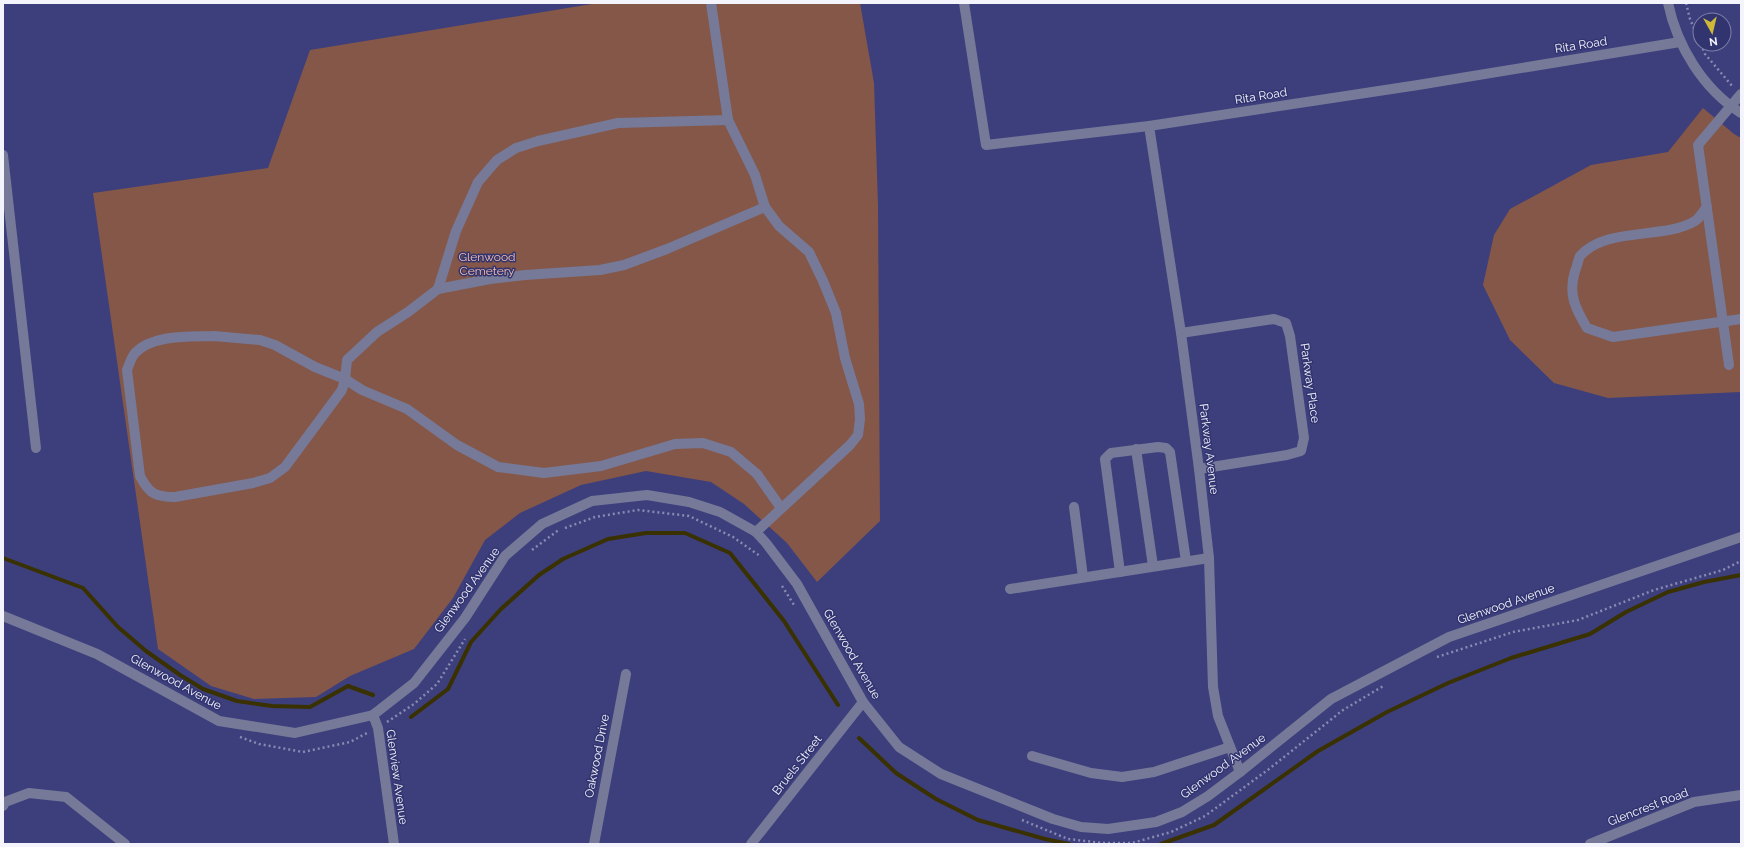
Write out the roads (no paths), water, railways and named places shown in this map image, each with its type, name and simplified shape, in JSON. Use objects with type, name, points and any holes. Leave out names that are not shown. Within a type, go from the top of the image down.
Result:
[{"type":"street","points":[[711,3],[728,120],[755,175],[765,207],[779,226],[809,252],[823,280],[836,313],[845,358],[859,404],[860,420],[858,435],[850,445],[756,532]]},
{"type":"street","name":"Rita Road","points":[[964,3],[986,145],[1149,126],[1425,84],[1680,42]]},
{"type":"street","points":[[1668,3],[1671,19],[1680,42],[1703,78],[1730,106],[1741,113]]},
{"type":"street","points":[[1729,364],[1698,145],[1741,94]]},
{"type":"street","points":[[438,289],[456,231],[478,182],[497,160],[516,148],[538,141],[618,123],[728,120]]},
{"type":"street","name":"Parkway Avenue","points":[[1149,126],[1181,333],[1199,469],[1209,558],[1213,687],[1218,716],[1240,772]]},
{"type":"street","points":[[3,156],[36,448]]},
{"type":"street","points":[[765,207],[667,249],[624,265],[600,270],[497,278],[438,289],[377,332],[347,360],[345,379],[342,390],[285,467],[270,478],[253,484],[175,497],[162,497],[154,494],[145,487],[140,476],[127,370],[136,353],[151,343],[174,337],[214,336],[260,340],[275,345],[315,367],[345,379],[362,390],[407,409],[457,445],[498,467],[544,473],[601,466],[675,444],[703,443],[731,452],[757,474],[781,508]]},
{"type":"street","points":[[1707,207],[1697,220],[1683,227],[1616,238],[1594,246],[1580,257],[1572,282],[1575,307],[1587,328],[1613,337],[1741,319]]},
{"type":"street","name":"Parkway Place","points":[[1181,333],[1274,320],[1286,323],[1290,336],[1304,438],[1301,451],[1287,455],[1199,469]]},
{"type":"street","points":[[1120,572],[1105,459],[1111,453],[1158,447],[1166,448],[1170,452],[1186,561]]},
{"type":"street","points":[[1136,449],[1153,566]]},
{"type":"street","name":"Glenwood Avenue","points":[[3,616],[97,654],[219,721],[295,733],[373,715],[414,683],[465,618],[505,556],[542,524],[592,501],[647,495],[690,502],[720,512],[756,532],[797,584],[863,702],[899,747],[941,774],[1053,819],[1081,827],[1108,829],[1156,822],[1189,808],[1240,772],[1332,699],[1449,637],[1741,537]]},
{"type":"street","points":[[1074,507],[1083,578]]},
{"type":"street","points":[[1010,589],[1209,558]]},
{"type":"street","name":"Oakwood Drive","points":[[594,844],[626,674]]},
{"type":"street","name":"Bruels Street","points":[[751,844],[863,702]]},
{"type":"street","name":"Glenview Avenue","points":[[373,715],[378,728],[394,844]]},
{"type":"street","points":[[1032,756],[1091,773],[1122,777],[1154,772],[1230,747]]},
{"type":"street","points":[[3,806],[5,802],[29,793],[66,797],[125,844]]},
{"type":"street","name":"Glencrest Road","points":[[1590,844],[1694,802],[1741,795]]},
{"type":"waterway","points":[[411,717],[448,689],[471,642],[501,609],[539,575],[563,559],[608,539],[646,533],[685,533],[730,553],[784,621],[838,705]]},
{"type":"waterway","points":[[3,558],[83,588],[118,627],[146,651],[203,689],[237,701],[272,706],[310,707],[348,686],[373,695]]},
{"type":"waterway","points":[[1161,844],[1214,825],[1318,751],[1387,712],[1448,683],[1511,658],[1590,634],[1626,612],[1668,592],[1704,582],[1741,575]]},
{"type":"waterway","points":[[859,738],[896,773],[936,799],[978,820],[1045,839],[1069,844]]},
{"type":"park label","name":"Glenwood Cemetery","points":[[487,264]]}]
